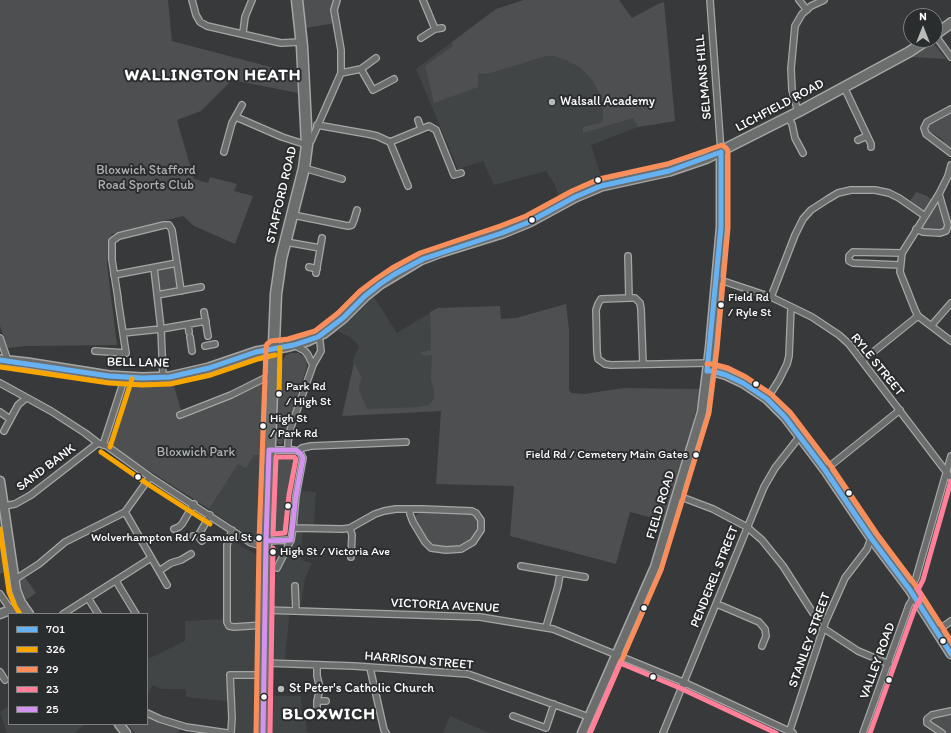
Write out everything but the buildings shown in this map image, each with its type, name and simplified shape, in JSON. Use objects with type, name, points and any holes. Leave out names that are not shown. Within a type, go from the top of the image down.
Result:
[{"type":"highway","name":"STAFFORD ROAD","points":[[263,733],[265,675],[267,663],[264,625],[266,544],[273,348],[277,284],[304,168],[307,144],[298,0]]},
{"type":"main road","name":"LICHFIELD ROAD","points":[[273,348],[294,345],[318,337],[343,318],[365,296],[380,284],[423,259],[516,228],[575,197],[602,186],[669,171],[721,152],[915,48]]},
{"type":"main road","name":"BELL LANE","points":[[4,361],[95,375],[163,377],[188,374],[273,348]]},
{"type":"street","points":[[192,0],[196,15],[200,22],[207,26],[243,33],[281,43],[301,42]]},
{"type":"street","points":[[243,33],[245,17],[252,0]]},
{"type":"street","points":[[236,117],[282,137],[307,144],[311,141],[341,74],[341,50],[334,10],[337,0]]},
{"type":"street","points":[[423,0],[435,29]]},
{"type":"street","name":"SELMANS HILL","points":[[710,0],[721,152]]},
{"type":"street","points":[[799,0],[807,10]]},
{"type":"street","points":[[798,112],[792,90],[791,70],[795,26],[802,14],[811,6],[824,0]]},
{"type":"street","points":[[421,38],[435,29],[442,28]]},
{"type":"street","points":[[943,46],[951,57]]},
{"type":"street","points":[[341,74],[361,70],[377,58]]},
{"type":"street","points":[[361,70],[373,90],[394,79]]},
{"type":"street","points":[[844,87],[871,144],[871,147]]},
{"type":"street","points":[[224,152],[230,128],[242,105]]},
{"type":"street","points":[[951,109],[927,122],[924,128],[926,134],[951,152]]},
{"type":"street","points":[[788,117],[792,124],[799,147],[803,153]]},
{"type":"street","points":[[418,120],[421,129]]},
{"type":"street","points":[[317,125],[377,136],[390,142],[408,186]]},
{"type":"street","points":[[390,142],[429,126],[436,130],[454,175],[461,173]]},
{"type":"street","points":[[858,140],[867,136]]},
{"type":"street","name":"FIELD ROAD","points":[[582,733],[654,568],[702,412],[708,367],[721,227],[721,152]]},
{"type":"street","points":[[951,165],[948,176],[939,194],[902,253],[900,265],[900,272],[918,316],[951,341]]},
{"type":"street","points":[[304,168],[342,179]]},
{"type":"street","points":[[324,175],[326,169]]},
{"type":"street","points":[[771,297],[795,235],[803,219],[811,210],[828,199],[851,190],[875,190],[889,193],[899,198],[925,216]]},
{"type":"street","points":[[916,229],[923,232],[940,233],[947,228],[948,225],[939,194]]},
{"type":"street","points":[[293,215],[348,226],[352,225],[357,210]]},
{"type":"street","points":[[95,351],[126,353],[112,266],[112,243],[114,239],[119,236],[151,228],[167,225],[170,227],[172,230],[181,291]]},
{"type":"street","points":[[309,267],[317,271],[322,238]]},
{"type":"street","points":[[286,242],[320,248]]},
{"type":"street","points":[[900,265],[853,263],[850,262],[849,256],[853,252],[902,253]]},
{"type":"street","points":[[628,256],[629,298]]},
{"type":"street","points":[[114,275],[177,263]]},
{"type":"street","points":[[154,268],[161,329],[163,377]]},
{"type":"street","name":"RYLE STREET","points":[[717,279],[771,297],[812,317],[839,335],[862,361],[951,478]]},
{"type":"street","points":[[157,295],[202,287]]},
{"type":"street","points":[[643,364],[640,303],[635,298],[601,299],[596,310],[597,352],[598,359],[605,364],[611,366],[643,364],[708,367],[712,371],[726,375],[743,383],[767,399],[785,417],[825,470],[871,538],[912,593],[951,654]]},
{"type":"street","points":[[931,326],[951,303]]},
{"type":"street","points":[[767,399],[787,364],[789,356],[791,307]]},
{"type":"street","points":[[204,312],[209,342]]},
{"type":"street","points":[[862,361],[918,316]]},
{"type":"street","points":[[123,333],[161,329],[206,321]]},
{"type":"street","points":[[188,325],[192,351]]},
{"type":"street","points":[[288,450],[291,427],[313,365],[321,352],[318,337]]},
{"type":"street","points":[[0,338],[4,361]]},
{"type":"street","points":[[294,345],[308,355],[313,365]]},
{"type":"street","points":[[101,444],[125,377]]},
{"type":"street","points":[[180,414],[192,408],[231,395],[267,377],[272,377]]},
{"type":"street","points":[[0,383],[51,411],[101,444],[107,446],[150,477],[194,504],[251,543],[266,544],[291,540]]},
{"type":"street","points":[[4,431],[18,405],[26,398]]},
{"type":"street","points":[[825,470],[900,410]]},
{"type":"street","points":[[0,412],[10,419]]},
{"type":"street","name":"PENDEREL STREET","points":[[663,733],[769,477],[800,436]]},
{"type":"street","points":[[269,450],[298,451],[302,448],[311,446],[406,442]]},
{"type":"street","name":"SAND BANK","points":[[4,506],[15,504],[31,495],[101,444]]},
{"type":"street","points":[[277,568],[279,560],[291,540],[296,496],[303,458],[298,451]]},
{"type":"street","name":"VALLEY ROAD","points":[[863,733],[909,605],[951,456]]},
{"type":"street","points":[[14,580],[39,564],[65,542],[125,512],[150,477]]},
{"type":"street","points":[[0,481],[16,590],[26,610],[16,613]]},
{"type":"street","points":[[676,495],[713,509],[747,527],[762,540],[783,566],[813,613],[824,626],[858,651],[888,664]]},
{"type":"street","points":[[174,529],[182,524],[194,504]]},
{"type":"street","points":[[293,528],[343,530],[350,528],[380,512],[396,509],[410,509],[472,510],[481,520],[481,530],[473,542],[462,549],[446,550],[431,548],[425,542],[413,522],[410,509]]},
{"type":"street","points":[[125,512],[167,585]]},
{"type":"street","points":[[202,541],[196,536],[210,515]]},
{"type":"street","points":[[350,528],[352,535],[351,557]]},
{"type":"street","points":[[232,530],[227,545],[227,622],[229,626],[234,627],[264,625]]},
{"type":"street","name":"STANLEY STREET","points":[[791,732],[824,626],[845,578],[867,549],[871,538]]},
{"type":"street","points":[[159,571],[171,563],[181,560],[190,554]]},
{"type":"street","points":[[65,613],[151,558]]},
{"type":"street","points":[[521,566],[554,571],[560,574],[585,577]]},
{"type":"street","points":[[546,627],[560,574]]},
{"type":"street","points":[[116,581],[135,613]]},
{"type":"street","points":[[295,586],[296,611]]},
{"type":"street","points":[[0,594],[11,613]]},
{"type":"street","points":[[88,598],[97,613]]},
{"type":"street","points":[[717,604],[759,622],[765,629],[766,636],[762,646]]},
{"type":"street","name":"VICTORIA AVENUE","points":[[264,610],[480,617],[546,627],[568,634],[683,682],[791,732]]},
{"type":"street","points":[[937,631],[951,621]]},
{"type":"street","name":"HARRISON STREET","points":[[267,663],[472,675],[589,717]]},
{"type":"street","points":[[317,665],[317,676],[320,688],[317,701],[317,713]]},
{"type":"street","points":[[370,668],[385,732]]},
{"type":"street","points":[[0,673],[5,680]]},
{"type":"street","points":[[231,733],[232,718],[230,675],[265,675]]},
{"type":"street","points":[[317,701],[326,701]]},
{"type":"street","points":[[513,716],[546,728],[554,704]]},
{"type":"street","points":[[942,733],[927,723],[927,719],[932,715],[951,711]]},
{"type":"street","points":[[148,713],[186,727],[227,733]]},
{"type":"street","points":[[120,725],[126,733]]},
{"type":"street","points":[[182,733],[186,727]]},
{"type":"shaded area","name":"Walsall Academy","points":[[524,0],[619,0],[636,24],[666,23],[675,121],[638,127],[591,145],[603,182],[560,200],[555,185],[546,171],[494,185],[483,161],[458,169],[416,69],[496,9]]},
{"type":"shaded area","points":[[374,297],[397,333],[438,308],[442,411],[342,416],[354,364],[352,362],[359,346],[350,337],[338,331],[359,308]]},
{"type":"shaded area","points":[[254,455],[263,456],[260,541],[255,541],[209,509],[238,463]]},
{"type":"shaded area","points":[[301,491],[316,492],[314,526],[303,526],[301,560],[312,563],[305,578],[301,604],[290,606],[285,659],[267,659],[270,580],[279,571],[293,542]]},
{"type":"shaded area","points":[[231,540],[262,558],[262,622],[233,625],[230,619],[230,571],[228,547]]},
{"type":"shaded area","points":[[223,619],[226,626],[262,627],[260,733],[235,733],[235,702],[186,697],[186,689],[162,689],[153,685],[148,694],[148,657],[150,658],[185,641],[185,621]]},
{"type":"shaded area","points":[[266,696],[301,696],[301,711],[305,711],[307,732],[312,733],[267,733]]},
{"type":"shaded area","points":[[8,707],[8,725],[85,725],[74,733],[7,733],[0,712]]},
{"type":"shaded area","points":[[450,716],[490,733],[443,733]]},
{"type":"green space","name":"Bloxwich Stafford Road Sports Club","points":[[0,0],[168,0],[172,41],[297,74],[298,93],[232,80],[201,111],[177,120],[194,179],[208,183],[210,177],[237,184],[234,191],[253,196],[235,244],[194,226],[183,216],[112,234],[107,264],[117,345],[26,346],[8,348],[0,326]]},
{"type":"green space","points":[[299,0],[335,0],[335,23],[300,29]]},
{"type":"green space","points":[[524,0],[619,0],[632,18],[664,2],[675,121],[638,127],[633,118],[583,133],[583,127],[600,123],[603,119],[601,97],[593,81],[581,68],[566,60],[554,56],[546,56],[487,74],[478,73],[478,87],[434,103],[425,66],[453,46],[452,42],[496,9]]},
{"type":"green space","points":[[925,48],[938,48],[946,59],[912,57]]},
{"type":"green space","points":[[951,112],[951,147],[948,147],[943,140],[933,133],[929,133],[927,129],[929,123],[934,123]]},
{"type":"green space","points":[[916,192],[927,196],[932,200],[925,210],[918,208],[910,201]]},
{"type":"green space","points":[[937,204],[939,204],[946,225],[944,230],[922,229],[921,226]]},
{"type":"green space","points":[[173,266],[175,268],[178,286],[177,288],[161,292],[158,290],[156,272],[158,268]]},
{"type":"green space","points":[[566,304],[569,329],[569,389],[571,393],[584,394],[624,388],[701,389],[692,427],[664,521],[630,512],[616,564],[510,536],[514,486],[436,484],[441,411],[342,416],[354,363],[362,378],[359,384],[359,390],[367,409],[420,407],[429,405],[434,399],[431,379],[432,355],[424,356],[419,353],[431,350],[430,312],[438,308],[500,306],[501,319],[516,318]]},
{"type":"green space","points":[[298,353],[303,356],[306,360],[307,366],[282,444],[280,445],[276,439],[280,364],[286,355]]},
{"type":"green space","name":"Bloxwich Park","points":[[267,380],[263,456],[254,455],[246,468],[238,464],[209,509],[108,444],[127,381],[150,384],[173,383],[181,410],[179,416]]},
{"type":"green space","points":[[280,454],[282,456],[287,456],[292,454],[297,458],[290,504],[288,532],[286,534],[276,536],[274,532],[277,457]]},
{"type":"green space","points":[[0,511],[8,570],[0,574]]},
{"type":"green space","points":[[422,511],[470,512],[476,516],[479,522],[478,527],[473,536],[463,545],[453,547],[438,546],[429,543],[416,520],[416,515]]},
{"type":"green space","points":[[24,576],[36,593],[26,600],[19,581]]},
{"type":"green space","points":[[951,713],[951,733],[946,733],[930,722],[932,717]]},
{"type":"green space","points":[[148,716],[160,722],[180,727],[181,729],[177,733],[135,733],[128,725],[148,725]]},
{"type":"transit line","name":"29","points":[[256,733],[259,541],[267,344],[271,341],[288,339],[315,331],[338,313],[360,291],[376,279],[392,268],[420,253],[526,216],[572,191],[599,179],[667,164],[722,145],[728,151],[728,228],[717,349],[709,413],[661,570],[590,733]]},
{"type":"transit line","name":"701","points":[[0,360],[109,376],[142,378],[170,377],[209,368],[256,352],[294,345],[318,337],[343,318],[365,296],[380,284],[423,259],[502,233],[529,222],[575,197],[601,186],[669,171],[721,152]]},
{"type":"transit line","name":"701","points":[[707,371],[721,227],[721,152]]},
{"type":"transit line","name":"326","points":[[279,396],[280,348]]},
{"type":"transit line","name":"326","points":[[0,367],[109,383],[142,385],[170,384],[211,375],[258,359],[275,355]]},
{"type":"transit line","name":"29","points":[[707,364],[728,368],[746,377],[771,394],[790,412],[831,466],[877,534],[916,586],[951,641]]},
{"type":"transit line","name":"701","points":[[707,371],[726,375],[743,383],[767,399],[785,417],[825,470],[871,538],[910,590],[951,654]]},
{"type":"transit line","name":"326","points":[[110,447],[132,379]]},
{"type":"transit line","name":"25","points":[[269,450],[296,450],[303,458],[296,496],[291,540],[266,541],[269,450]]},
{"type":"transit line","name":"326","points":[[101,452],[210,524]]},
{"type":"transit line","name":"23","points":[[276,457],[294,457],[296,459],[289,495],[285,533],[273,534],[276,457]]},
{"type":"transit line","name":"23","points":[[870,733],[915,608],[921,599],[921,595],[918,590],[923,580],[951,481]]},
{"type":"transit line","name":"326","points":[[0,529],[9,592],[19,613]]},
{"type":"transit line","name":"25","points":[[263,733],[266,541]]},
{"type":"transit line","name":"23","points":[[270,733],[273,548]]},
{"type":"transit line","name":"23","points":[[590,733],[620,663],[680,688],[776,733]]},
{"type":"place","name":"Walsall Academy","points":[[552,102]]},
{"type":"place","name":"Field Rd / Ryle St","points":[[721,305]]},
{"type":"place","name":"Park Rd / High St","points":[[279,394]]},
{"type":"place","name":"High St / Park Rd","points":[[263,426]]},
{"type":"place","name":"Field Rd / Cemetery Main Gates","points":[[696,455]]},
{"type":"place","name":"Wolverhampton Rd / Samuel St","points":[[259,538]]},
{"type":"place","name":"High St / Victoria Ave","points":[[273,552]]},
{"type":"place","name":"St Peter's Catholic Church","points":[[281,689]]},
{"type":"district","name":"WALLINGTON HEATH","points":[[213,76]]},
{"type":"district","name":"BLOXWICH","points":[[329,715]]}]
